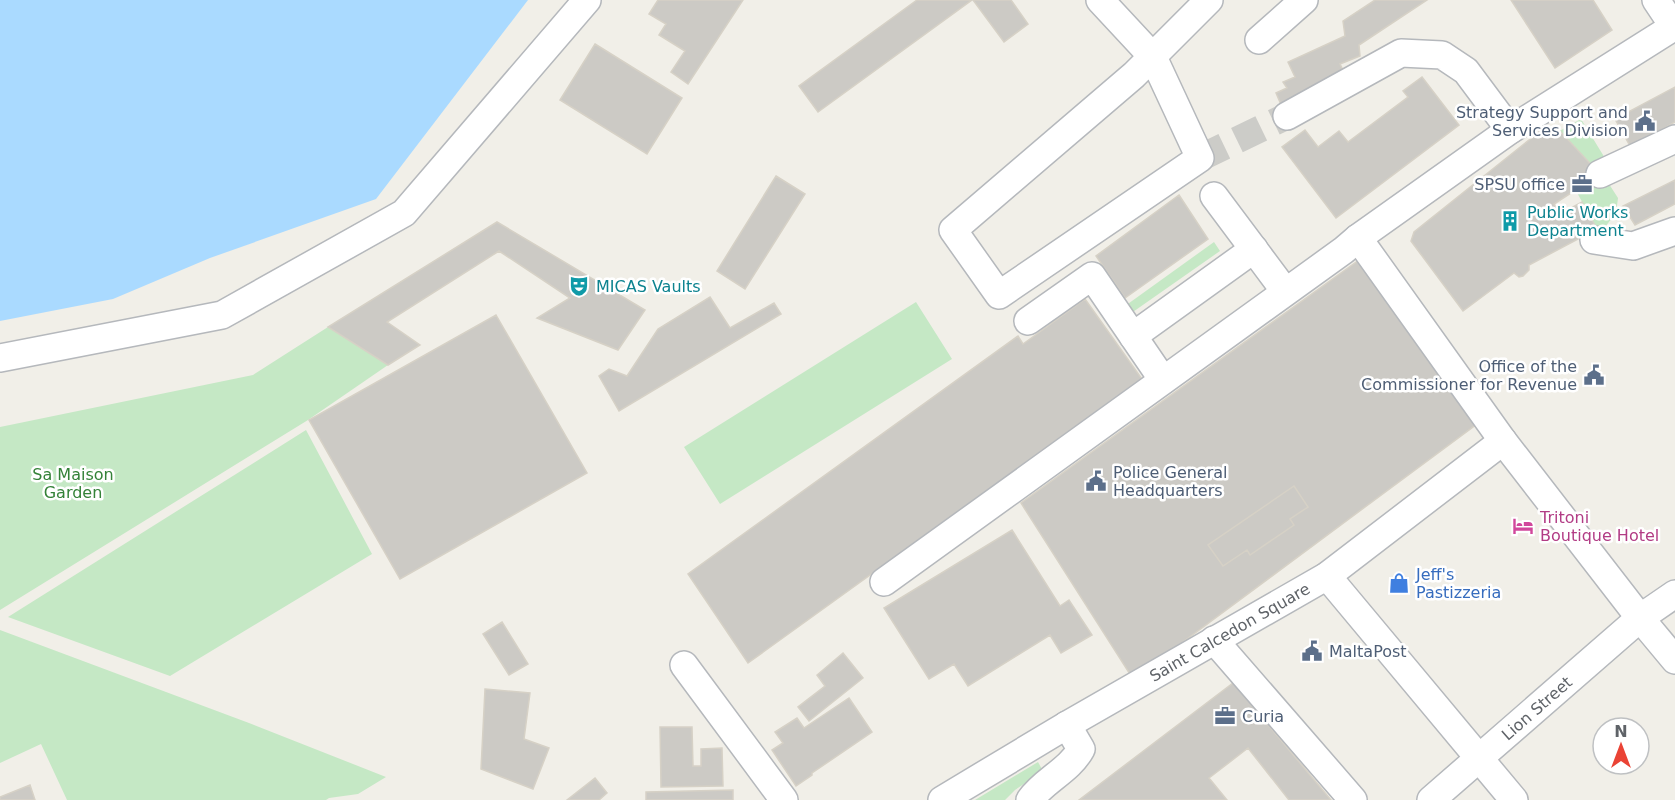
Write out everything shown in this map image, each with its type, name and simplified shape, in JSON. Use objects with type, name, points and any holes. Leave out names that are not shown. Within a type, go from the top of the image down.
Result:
[{"type":"street","points":[[0,358],[222,315],[404,213],[587,0]]},
{"type":"street","points":[[1100,0],[1153,57],[1200,158],[999,295],[953,230],[1134,75],[1153,57],[1209,0]]},
{"type":"street","points":[[1259,40],[1304,0]]},
{"type":"street","points":[[884,582],[1510,130],[1675,26],[1656,0]]},
{"type":"street","points":[[1287,116],[1401,53],[1442,55],[1466,71],[1510,130]]},
{"type":"street","points":[[1600,174],[1675,139]]},
{"type":"street","points":[[1214,196],[1286,291]]},
{"type":"street","points":[[1594,240],[1633,246],[1675,231]]},
{"type":"street","points":[[1358,238],[1503,441],[1675,660]]},
{"type":"street","points":[[1133,336],[1254,249]]},
{"type":"street","points":[[1028,321],[1092,276],[1163,380]]},
{"type":"street","name":"Saint Calcedon Square","points":[[942,800],[1327,576],[1503,441]]},
{"type":"street","points":[[1327,576],[1515,800]]},
{"type":"street","name":"Lion Street","points":[[1431,800],[1640,618],[1675,594]]},
{"type":"street","points":[[1214,640],[1353,800]]},
{"type":"street","points":[[684,665],[784,800]]},
{"type":"street","points":[[1030,800],[1069,765],[1081,749],[1067,726]]},
{"type":"green space","points":[[1581,119],[1611,168],[1609,184],[1618,198],[1616,213],[1605,227],[1597,229],[1547,138]]},
{"type":"green space","points":[[1214,242],[1220,251],[1130,314],[1125,306]]},
{"type":"green space","points":[[916,302],[952,359],[720,504],[684,447]]},
{"type":"green space","name":"Sa Maison Garden","points":[[328,327],[388,365],[308,420],[0,610],[0,427],[253,375]]},
{"type":"green space","points":[[306,430],[372,554],[170,676],[8,617]]},
{"type":"green space","points":[[0,630],[386,777],[358,794],[326,800],[67,800],[41,744],[0,763]]},
{"type":"green space","points":[[1038,762],[1043,771],[1015,790],[1005,800],[975,800]]},
{"type":"water","points":[[0,0],[528,0],[376,199],[210,258],[113,299],[0,321]]},
{"type":"building","points":[[658,0],[743,0],[688,84],[671,72],[685,51],[659,35],[666,24],[649,14]]},
{"type":"building","points":[[917,0],[972,0],[818,112],[799,86]]},
{"type":"building","points":[[973,0],[1011,0],[1028,24],[1004,42]]},
{"type":"building","points":[[1375,0],[1427,0],[1359,45],[1360,56],[1340,64],[1347,78],[1282,107],[1276,93],[1287,88],[1283,82],[1295,77],[1288,62],[1345,36],[1343,21]]},
{"type":"building","points":[[1511,0],[1593,0],[1612,30],[1555,68]]},
{"type":"building","points":[[595,44],[682,98],[647,154],[560,100]]},
{"type":"building","points":[[1422,77],[1459,125],[1336,218],[1282,147],[1305,130],[1318,147],[1339,131],[1348,142],[1408,97],[1403,91]]},
{"type":"building","name":"Strategy Support and Services Division","points":[[1675,87],[1675,122],[1649,137],[1634,153],[1615,119]]},
{"type":"building","name":"Public Works Department","points":[[1544,128],[1558,129],[1600,174],[1554,204],[1560,214],[1582,202],[1597,229],[1529,265],[1529,270],[1523,276],[1519,277],[1514,273],[1463,311],[1411,241],[1414,232]]},
{"type":"building","points":[[776,176],[805,194],[745,289],[717,271]]},
{"type":"building","points":[[1675,180],[1675,204],[1635,225],[1623,206]]},
{"type":"building","points":[[1179,195],[1208,239],[1125,298],[1096,256]]},
{"type":"building","name":"MICAS Vaults","points":[[497,222],[645,310],[618,350],[537,318],[570,298],[499,251],[387,322],[420,345],[388,365],[328,327]]},
{"type":"building","points":[[1359,260],[1477,424],[1133,679],[1021,503]]},
{"type":"building","points":[[710,297],[730,328],[774,303],[781,314],[619,411],[599,376],[609,369],[627,376],[658,329]]},
{"type":"building","points":[[1085,299],[1142,379],[748,663],[688,574],[1018,336],[1023,344]]},
{"type":"building","points":[[496,315],[587,473],[400,579],[309,420]]},
{"type":"building","points":[[1294,486],[1308,507],[1290,519],[1294,525],[1250,555],[1247,550],[1223,566],[1208,545]]},
{"type":"building","points":[[1012,530],[1060,606],[1069,600],[1092,635],[1061,653],[1050,635],[968,686],[954,664],[929,679],[884,608]]},
{"type":"building","points":[[502,622],[528,664],[509,675],[483,634]]},
{"type":"building","points":[[843,653],[863,678],[809,721],[798,707],[825,686],[817,675]]},
{"type":"building","name":"Curia","points":[[1233,683],[1331,800],[1289,800],[1248,748],[1209,778],[1227,800],[1079,800]]},
{"type":"building","points":[[485,689],[530,693],[524,739],[549,748],[533,789],[481,769]]},
{"type":"building","points":[[849,698],[872,732],[796,786],[772,750],[783,743],[775,732],[797,718],[804,728]]},
{"type":"building","points":[[660,727],[692,727],[693,766],[701,766],[701,749],[722,748],[723,786],[661,787]]},
{"type":"building","points":[[595,778],[607,793],[599,800],[567,800]]},
{"type":"building","points":[[30,785],[35,800],[0,800],[0,797]]},
{"type":"building","points":[[733,790],[733,800],[646,800],[646,792]]},
{"type":"tunnel","points":[[1200,158],[1287,116]]},
{"type":"place","name":"Strategy Support and Services Division","points":[[1645,121]]},
{"type":"place","name":"SPSU office","points":[[1582,184]]},
{"type":"place","name":"Public Works Department","points":[[1510,221]]},
{"type":"place","name":"MICAS Vaults","points":[[579,286]]},
{"type":"place","name":"Office of the Commissioner for Revenue","points":[[1594,375]]},
{"type":"place","name":"Police General Headquarters","points":[[1096,481]]},
{"type":"place","name":"Tritoni Boutique Hotel","points":[[1523,526]]},
{"type":"place","name":"Jeff's Pastizzeria","points":[[1399,583]]},
{"type":"place","name":"MaltaPost","points":[[1312,651]]},
{"type":"place","name":"Curia","points":[[1225,716]]}]
